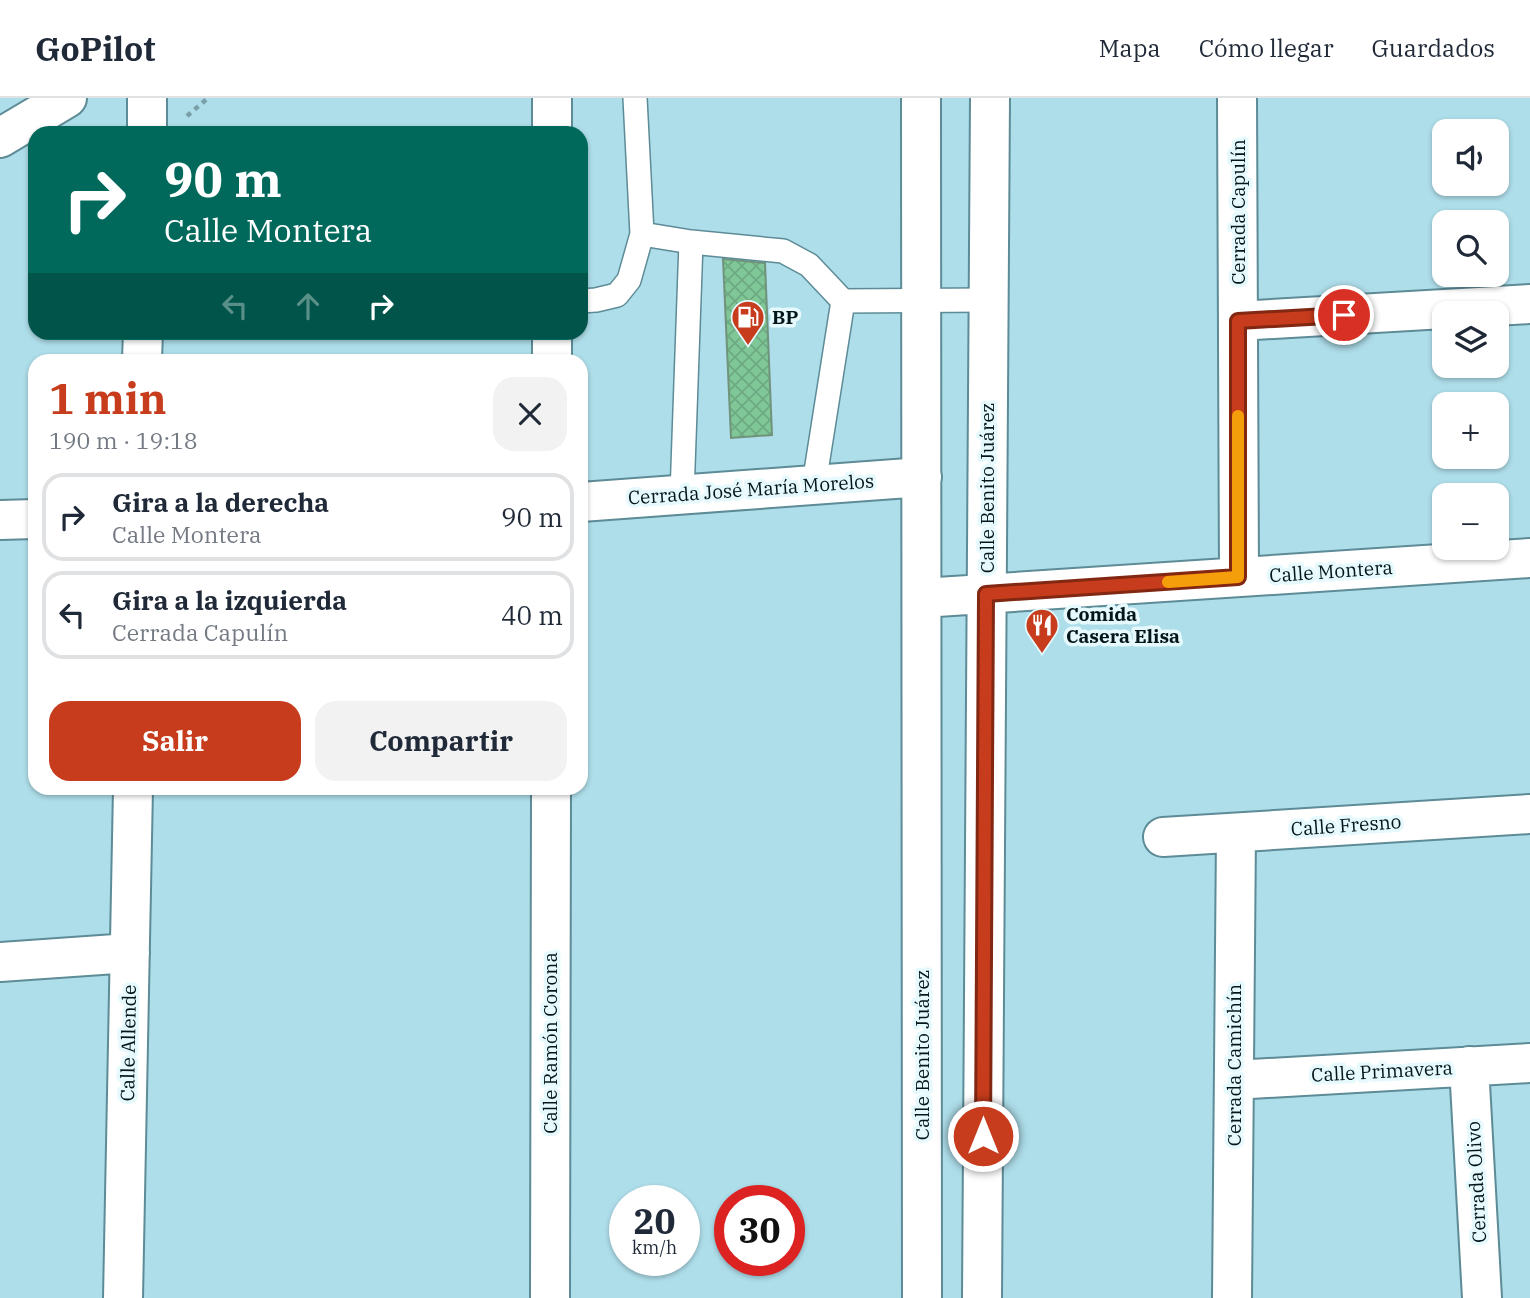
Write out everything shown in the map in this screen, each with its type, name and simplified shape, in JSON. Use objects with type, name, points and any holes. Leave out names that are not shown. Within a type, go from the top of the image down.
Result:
[{"type":"street","points":[[0,138],[67,98]]},
{"type":"street","points":[[146,126],[147,98]]},
{"type":"street","points":[[552,98],[552,126]]},
{"type":"street","name":"Calle Benito Juárez","points":[[921,98],[922,1298]]},
{"type":"street","name":"Calle Benito Juárez","points":[[982,1298],[990,98]]},
{"type":"street","name":"Cerrada Capulín","points":[[1237,98],[1238,577]]},
{"type":"street","points":[[1238,321],[1530,304]]},
{"type":"street","name":"Cerrada José María Morelos","points":[[588,502],[922,477]]},
{"type":"street","points":[[0,520],[28,519]]},
{"type":"street","name":"Calle Montera","points":[[922,598],[1530,558]]},
{"type":"street","name":"Calle Allende","points":[[123,1298],[133,795]]},
{"type":"street","name":"Calle Ramón Corona","points":[[550,1298],[551,795]]},
{"type":"street","name":"Calle Fresno","points":[[1163,837],[1530,814]]},
{"type":"street","name":"Cerrada Camichín","points":[[1232,1298],[1236,832]]},
{"type":"street","points":[[0,962],[130,953]]},
{"type":"street","name":"Calle Primavera","points":[[1234,1080],[1530,1063]]},
{"type":"street","name":"Cerrada Olivo","points":[[1469,1066],[1482,1298]]},
{"type":"lane","points":[[588,301],[617,295],[629,280],[642,233],[637,99]]},
{"type":"lane","points":[[642,233],[691,242],[783,251],[809,265],[843,301],[988,300]]},
{"type":"lane","points":[[682,495],[691,242]]},
{"type":"lane","points":[[814,484],[843,301]]},
{"type":"path","points":[[182,120],[208,98]]},
{"type":"building","name":"BP","points":[[723,259],[765,263],[772,435],[731,438]]},
{"type":"slow traffic","points":[[1168,582],[1238,577],[1238,416]]},
{"type":"place","name":"BP","points":[[748,347]]},
{"type":"place","name":"Comida Casera Elisa","points":[[1042,655]]},
{"type":"route","points":[[983,1136],[986,594],[1238,577],[1238,321],[1344,315]]}]
